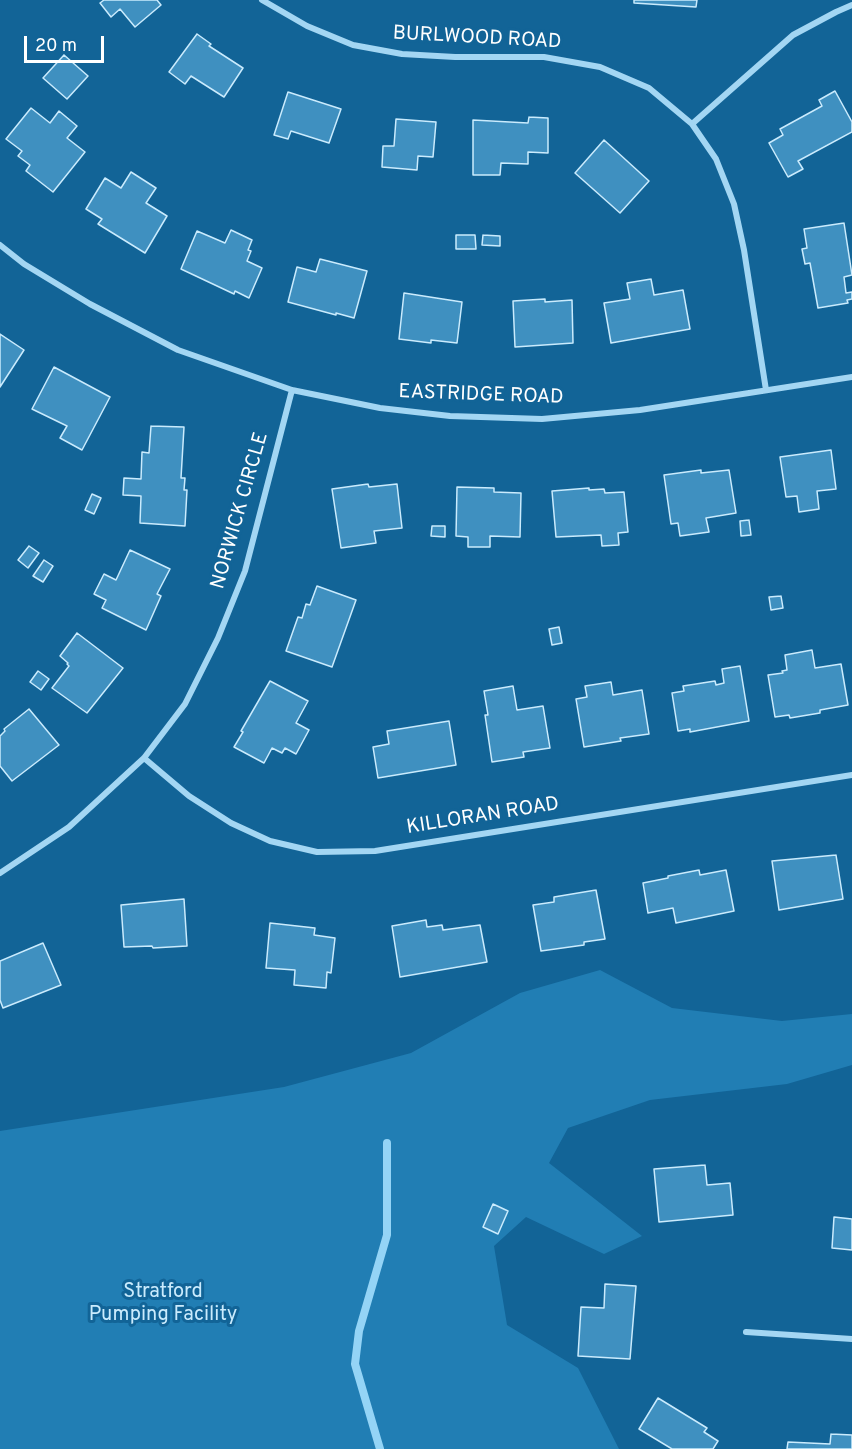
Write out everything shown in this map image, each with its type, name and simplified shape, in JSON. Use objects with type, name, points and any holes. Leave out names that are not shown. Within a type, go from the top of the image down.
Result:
[{"type":"street","name":"BURLWOOD ROAD","points":[[262,0],[307,26],[353,45],[402,54],[455,57],[544,57],[600,67],[649,88],[692,124],[716,159],[734,204],[744,250],[766,390]]},
{"type":"street","points":[[692,124],[793,35],[852,5]]},
{"type":"street","name":"EASTRIDGE ROAD","points":[[0,245],[24,264],[90,304],[178,350],[292,390],[380,408],[450,416],[542,419],[640,410],[852,377]]},
{"type":"street","name":"NORWICK CIRCLE","points":[[0,873],[69,827],[144,758],[185,704],[218,638],[245,571],[292,390]]},
{"type":"street","name":"KILLORAN ROAD","points":[[144,758],[189,796],[231,823],[270,841],[317,852],[375,851],[852,774]]},
{"type":"street","points":[[746,1332],[852,1340]]},
{"type":"green space","name":"Stratford Pumping Facility","points":[[600,970],[672,1008],[782,1021],[852,1014],[852,1065],[787,1084],[650,1100],[568,1128],[549,1163],[642,1236],[604,1254],[526,1217],[494,1246],[507,1325],[578,1368],[619,1449],[0,1449],[0,1131],[284,1087],[411,1053],[520,993]]},
{"type":"building","points":[[104,0],[157,0],[161,5],[135,27],[120,9],[111,17],[100,3]]},
{"type":"building","points":[[634,0],[697,0],[696,7],[634,3]]},
{"type":"building","points":[[197,34],[211,44],[209,46],[243,68],[224,97],[191,76],[185,84],[169,72]]},
{"type":"building","points":[[64,55],[88,76],[67,99],[43,78]]},
{"type":"building","points":[[835,91],[852,122],[852,132],[798,161],[803,169],[788,177],[769,143],[783,135],[780,129],[822,106],[819,100]]},
{"type":"building","points":[[288,92],[341,109],[329,143],[291,131],[288,139],[274,135]]},
{"type":"building","points":[[31,108],[50,123],[59,111],[77,126],[67,138],[85,152],[53,192],[26,171],[30,165],[18,156],[22,151],[6,139]]},
{"type":"building","points":[[529,117],[548,118],[548,153],[528,152],[528,164],[501,163],[500,175],[473,175],[473,120],[528,123]]},
{"type":"building","points":[[396,119],[436,122],[433,157],[418,156],[417,170],[382,167],[383,146],[394,146]]},
{"type":"building","points":[[604,140],[649,181],[620,213],[575,173]]},
{"type":"building","points":[[131,172],[156,188],[146,203],[167,216],[145,253],[98,224],[102,219],[86,209],[105,178],[121,188]]},
{"type":"building","points":[[844,223],[852,275],[844,277],[846,293],[852,292],[852,299],[847,300],[848,303],[818,308],[810,263],[805,264],[802,249],[807,248],[804,229]]},
{"type":"building","points":[[231,230],[252,240],[247,261],[262,268],[249,298],[235,291],[234,294],[181,269],[197,231],[225,243]]},
{"type":"building","points":[[456,235],[475,235],[476,249],[456,249]]},
{"type":"building","points":[[483,235],[500,236],[500,246],[482,245]]},
{"type":"building","points":[[320,259],[367,271],[354,318],[288,302],[297,267],[316,272]]},
{"type":"building","points":[[651,279],[654,295],[683,290],[690,329],[611,343],[604,303],[630,299],[627,283]]},
{"type":"building","points":[[404,293],[462,302],[457,343],[399,339]]},
{"type":"building","points":[[545,299],[545,302],[572,300],[573,343],[515,347],[513,301]]},
{"type":"building","points":[[0,334],[24,350],[0,387]]},
{"type":"building","points":[[54,367],[110,397],[82,450],[60,438],[67,426],[32,409]]},
{"type":"building","points":[[151,426],[184,427],[181,478],[185,478],[184,490],[187,490],[185,526],[140,523],[141,496],[123,495],[124,478],[141,479],[142,452],[149,453]]},
{"type":"building","points":[[831,450],[836,489],[817,491],[819,509],[799,512],[797,496],[786,497],[780,457]]},
{"type":"building","points":[[701,470],[701,473],[729,470],[736,513],[706,518],[709,532],[680,536],[678,523],[671,524],[664,475]]},
{"type":"building","points":[[368,484],[369,487],[397,484],[402,528],[374,531],[376,543],[341,548],[332,489]]},
{"type":"building","points":[[457,487],[494,488],[494,492],[521,493],[520,537],[490,536],[490,547],[468,547],[468,537],[456,536]]},
{"type":"building","points":[[589,488],[589,490],[604,489],[605,493],[624,492],[628,532],[618,533],[619,545],[602,546],[601,535],[556,537],[552,491]]},
{"type":"building","points":[[92,494],[101,498],[94,514],[85,510]]},
{"type":"building","points":[[749,520],[751,535],[741,536],[740,521]]},
{"type":"building","points":[[432,526],[445,526],[445,537],[431,536]]},
{"type":"building","points":[[29,546],[39,553],[28,568],[18,560]]},
{"type":"building","points":[[130,550],[170,569],[157,594],[161,596],[146,630],[102,608],[106,600],[94,594],[104,574],[116,580]]},
{"type":"building","points":[[44,560],[53,566],[43,582],[33,576]]},
{"type":"building","points":[[317,586],[356,600],[332,667],[286,651],[298,617],[302,618],[306,604],[310,605]]},
{"type":"building","points":[[781,596],[783,608],[771,610],[769,597]]},
{"type":"building","points":[[559,627],[562,643],[552,645],[549,629]]},
{"type":"building","points":[[77,633],[123,668],[87,713],[52,688],[69,666],[60,656]]},
{"type":"building","points":[[812,650],[815,668],[841,664],[848,705],[790,718],[789,715],[775,717],[768,675],[783,673],[782,671],[787,670],[785,655]]},
{"type":"building","points":[[740,666],[749,721],[690,732],[690,729],[678,731],[672,693],[684,691],[683,686],[715,681],[716,685],[724,683],[722,669]]},
{"type":"building","points":[[38,671],[49,679],[41,690],[30,682]]},
{"type":"building","points":[[270,681],[308,701],[296,723],[309,730],[296,754],[285,748],[282,753],[272,748],[264,763],[234,747]]},
{"type":"building","points":[[611,682],[613,695],[642,690],[649,734],[584,747],[576,699],[587,697],[585,686]]},
{"type":"building","points":[[513,686],[517,710],[543,706],[550,748],[523,752],[524,757],[492,762],[484,691]]},
{"type":"building","points":[[29,709],[59,745],[12,781],[0,766],[0,736],[5,731],[4,729]]},
{"type":"building","points":[[449,721],[456,765],[378,778],[373,747],[389,744],[387,731]]},
{"type":"building","points":[[836,855],[843,899],[779,910],[772,861]]},
{"type":"building","points":[[699,870],[700,875],[726,870],[734,911],[676,923],[673,908],[648,913],[643,883]]},
{"type":"building","points":[[596,890],[605,939],[584,942],[584,945],[541,951],[533,905],[554,902],[554,897]]},
{"type":"building","points":[[184,899],[187,946],[124,947],[121,905]]},
{"type":"building","points":[[426,920],[427,927],[442,925],[443,930],[480,925],[487,962],[400,977],[392,926]]},
{"type":"building","points":[[270,923],[315,928],[314,935],[335,938],[331,973],[327,972],[326,988],[294,985],[295,970],[266,968]]},
{"type":"building","points":[[43,943],[61,985],[3,1008],[0,1000],[0,961]]},
{"type":"building","points":[[705,1165],[707,1185],[730,1183],[733,1215],[659,1222],[654,1169]]},
{"type":"building","points":[[493,1204],[508,1211],[498,1234],[483,1227]]},
{"type":"building","points":[[834,1217],[852,1219],[852,1250],[832,1248]]},
{"type":"building","points":[[605,1284],[636,1286],[630,1359],[578,1356],[581,1307],[604,1308]]},
{"type":"building","points":[[658,1398],[707,1428],[704,1432],[718,1441],[713,1449],[672,1449],[639,1429]]},
{"type":"building","points":[[831,1434],[852,1435],[852,1449],[787,1449],[788,1442],[830,1444]]},
{"type":"waterway","points":[[380,1449],[355,1364],[359,1331],[387,1235],[387,1143]]}]
